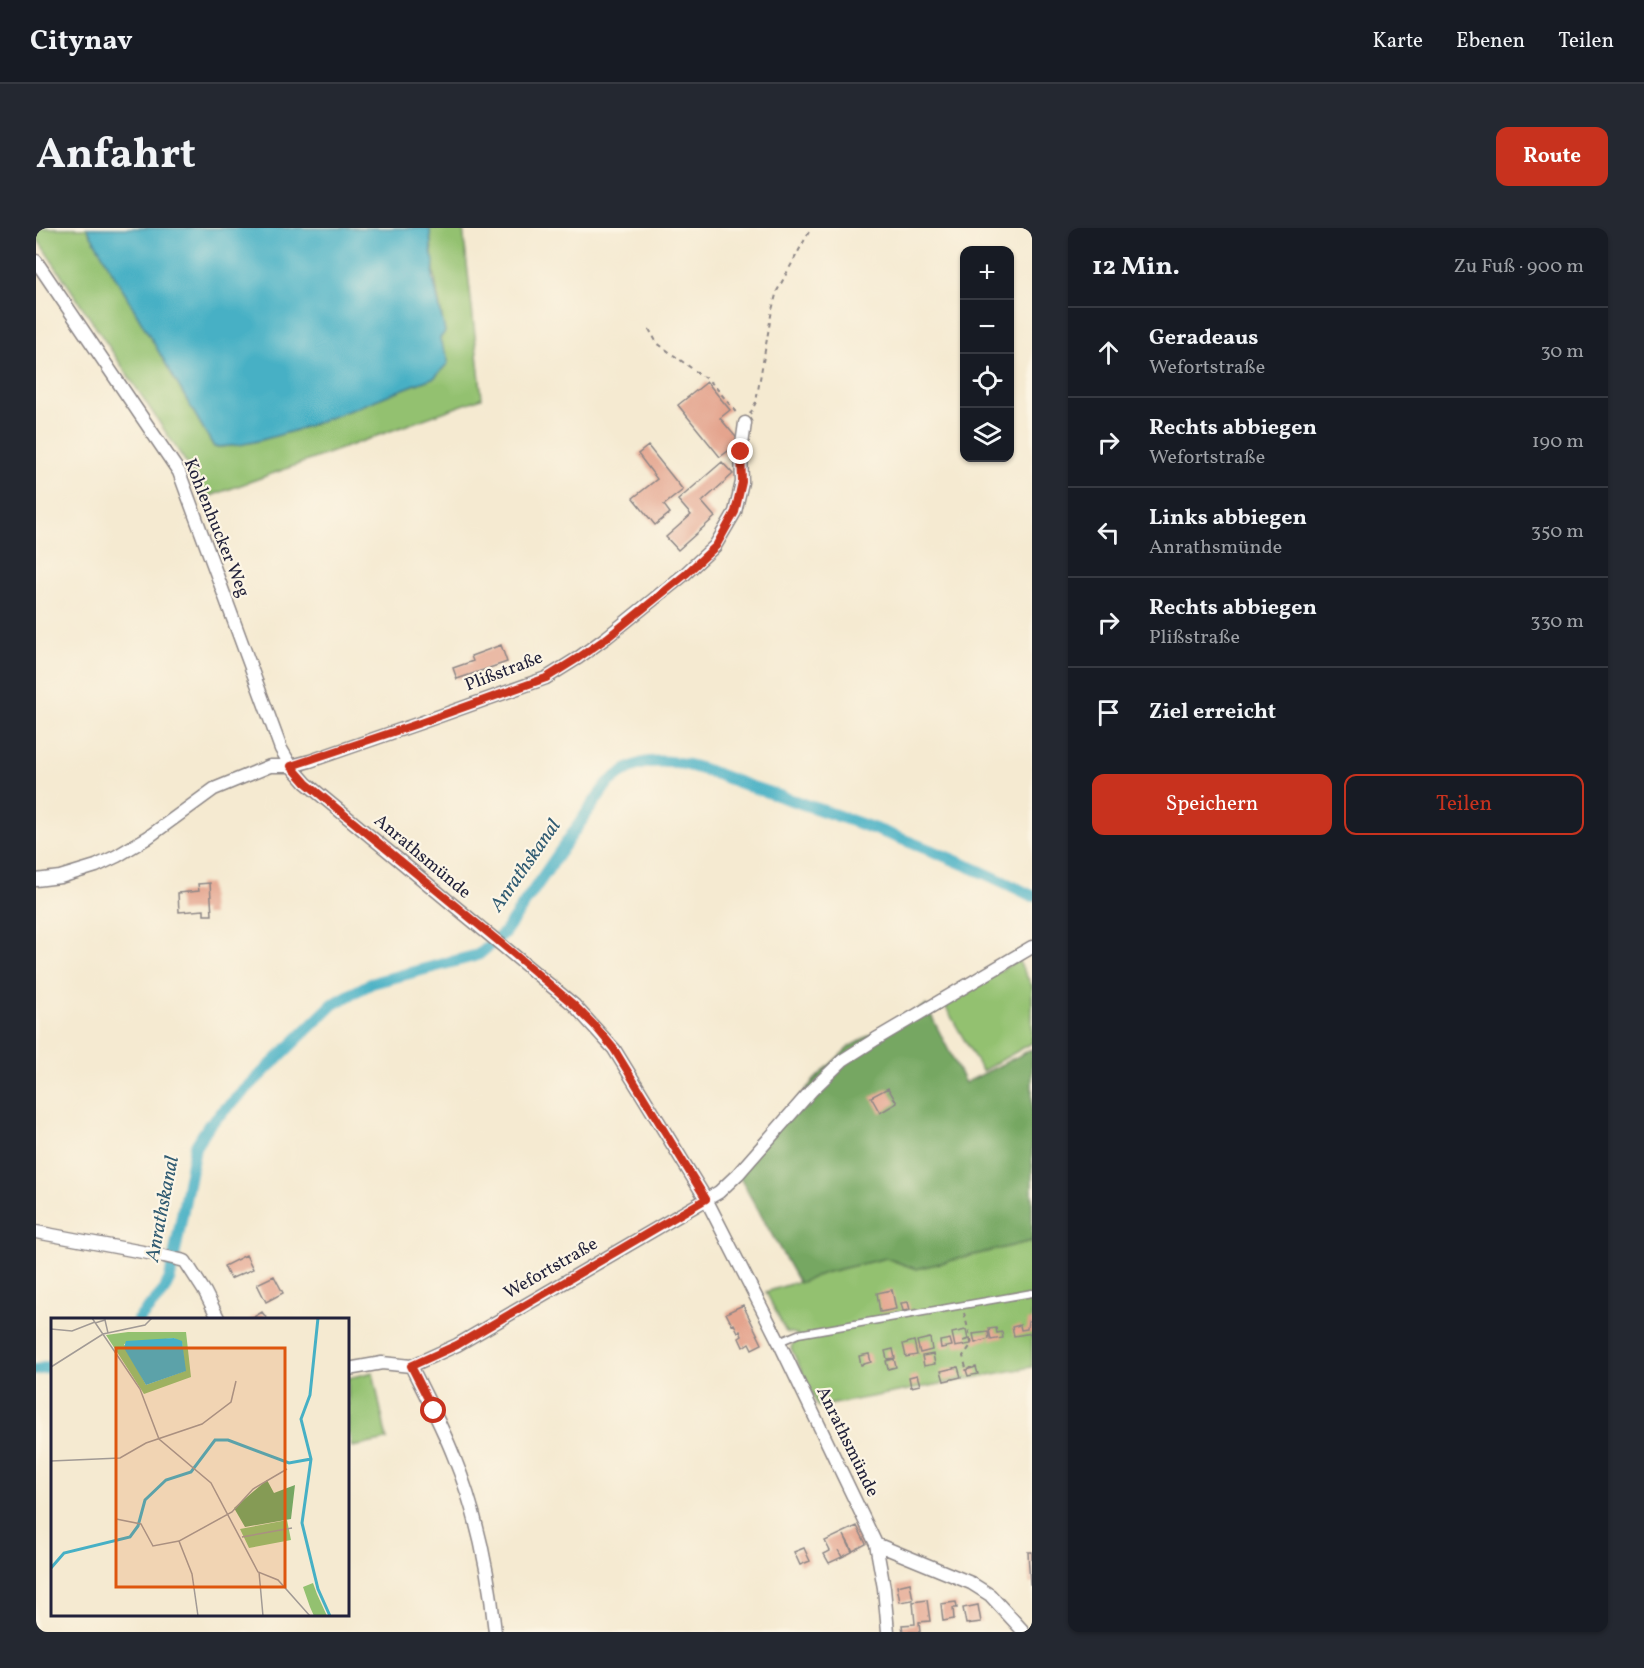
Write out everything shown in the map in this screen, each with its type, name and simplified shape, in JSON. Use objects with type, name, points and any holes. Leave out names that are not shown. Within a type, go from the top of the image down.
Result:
[{"type":"street","name":"Kohlenhucker Weg","points":[[36,261],[179,472],[281,749],[291,766]]},
{"type":"street","name":"Plißstraße","points":[[36,880],[60,877],[96,866],[147,838],[213,789],[270,766],[291,766],[546,678],[607,638],[686,574],[716,546],[735,512],[742,482],[741,452],[745,423]]},
{"type":"street","name":"Anrathsmünde","points":[[291,766],[306,783],[574,1005],[614,1049],[706,1199],[779,1342],[876,1544],[884,1588],[888,1632]]},
{"type":"street","points":[[706,1199],[719,1192],[738,1174],[811,1091],[843,1060],[876,1038],[1032,947]]},
{"type":"street","name":"Wefortstraße","points":[[411,1366],[457,1345],[706,1199]]},
{"type":"street","points":[[36,1232],[180,1259],[188,1264],[218,1318]]},
{"type":"street","points":[[350,1369],[382,1363],[411,1366],[455,1459],[468,1500],[484,1556],[495,1632]]},
{"type":"street","points":[[876,1544],[971,1583],[990,1595],[1024,1632]]},
{"type":"lane","points":[[779,1342],[798,1334],[1032,1293]]},
{"type":"path","points":[[649,329],[657,343],[713,384],[745,423],[756,402],[777,291],[811,228]]},
{"type":"path","points":[[962,1305],[972,1344],[963,1356],[966,1368],[972,1368]]},
{"type":"green space","points":[[36,228],[87,228],[214,447],[225,447],[246,444],[296,430],[435,377],[448,363],[440,342],[445,332],[435,280],[430,228],[463,228],[482,398],[202,499],[189,467],[36,237]]},
{"type":"green space","points":[[1018,960],[1032,986],[1032,1043],[982,1071],[944,1004]]},
{"type":"green space","points":[[926,1005],[965,1083],[1032,1049],[1032,1241],[916,1269],[886,1258],[824,1273],[799,1283],[735,1169],[816,1078],[850,1046]]},
{"type":"green space","points":[[1032,1241],[1032,1367],[818,1407],[791,1348],[797,1334],[786,1332],[766,1292],[824,1273],[886,1258],[916,1269]]},
{"type":"green space","points":[[373,1372],[387,1440],[352,1447],[350,1378]]},
{"type":"water","points":[[87,228],[430,228],[434,261],[433,278],[445,332],[440,341],[448,363],[435,377],[314,424],[256,441],[214,447]]},
{"type":"building","points":[[707,382],[730,410],[720,418],[740,442],[720,457],[678,405]]},
{"type":"building","points":[[648,446],[683,490],[664,505],[670,513],[655,525],[633,498],[657,479],[638,454]]},
{"type":"building","points":[[722,462],[733,474],[702,502],[715,517],[678,550],[666,537],[691,515],[678,500]]},
{"type":"building","points":[[501,645],[507,662],[457,679],[453,668],[473,661],[471,656]]},
{"type":"building","points":[[210,883],[212,915],[204,915],[204,910],[179,912],[178,893],[199,891],[198,884]]},
{"type":"building","points":[[888,1088],[897,1103],[880,1113],[871,1097]]},
{"type":"building","points":[[246,1255],[253,1269],[230,1279],[224,1266]]},
{"type":"building","points":[[274,1276],[283,1293],[266,1302],[257,1284]]},
{"type":"building","points":[[892,1290],[896,1309],[880,1312],[877,1293]]},
{"type":"building","points":[[908,1302],[910,1310],[903,1311],[901,1303]]},
{"type":"building","points":[[743,1305],[762,1344],[752,1349],[749,1343],[743,1347],[739,1338],[742,1336],[740,1331],[738,1332],[734,1324],[732,1325],[726,1313]]},
{"type":"building","points":[[262,1312],[266,1318],[252,1318]]},
{"type":"building","points":[[1032,1320],[1032,1333],[1014,1336],[1012,1327],[1020,1325],[1021,1330],[1027,1329],[1028,1321]]},
{"type":"building","points":[[996,1328],[997,1333],[1002,1332],[1003,1338],[991,1340],[989,1329]]},
{"type":"building","points":[[966,1330],[968,1339],[963,1341],[970,1339],[971,1344],[955,1347],[952,1333]]},
{"type":"building","points":[[988,1332],[989,1339],[975,1343],[973,1334]]},
{"type":"building","points":[[930,1338],[932,1350],[920,1353],[917,1341]]},
{"type":"building","points":[[950,1339],[952,1346],[941,1348],[940,1341]]},
{"type":"building","points":[[914,1341],[917,1355],[906,1357],[903,1344]]},
{"type":"building","points":[[893,1349],[895,1358],[887,1359],[885,1351]]},
{"type":"building","points":[[869,1354],[871,1362],[861,1365],[859,1356]]},
{"type":"building","points":[[933,1354],[935,1364],[924,1366],[922,1356]]},
{"type":"building","points":[[894,1359],[896,1367],[888,1369],[886,1361]]},
{"type":"building","points":[[958,1367],[961,1377],[944,1381],[941,1371]]},
{"type":"building","points":[[976,1367],[978,1374],[968,1376],[966,1370]]},
{"type":"building","points":[[917,1375],[920,1385],[911,1387],[909,1377]]},
{"type":"building","points":[[857,1526],[866,1544],[853,1551],[844,1535],[852,1552],[829,1563],[824,1554],[830,1551],[825,1541]]},
{"type":"building","points":[[804,1548],[810,1561],[800,1565],[794,1552]]},
{"type":"building","points":[[1028,1552],[1032,1552],[1032,1584],[1030,1584]]},
{"type":"building","points":[[910,1583],[913,1600],[900,1602],[897,1586]]},
{"type":"building","points":[[927,1600],[930,1621],[919,1622],[920,1632],[903,1632],[902,1625],[915,1624],[913,1602]]},
{"type":"building","points":[[956,1602],[957,1608],[953,1608],[954,1619],[943,1621],[941,1604]]},
{"type":"building","points":[[978,1605],[981,1622],[966,1624],[963,1608]]},
{"type":"waterway","name":"Anrathskanal","points":[[140,1318],[163,1292],[170,1278],[195,1147],[209,1125],[333,1004],[372,983],[478,955],[504,933],[606,785],[632,767],[643,763],[663,762],[704,769],[896,837],[965,864],[1032,896]]},
{"type":"waterway","name":"Anrathskanal","points":[[36,1370],[51,1366]]},
{"type":"route","points":[[434,1411],[411,1366],[457,1345],[706,1199],[614,1049],[595,1026],[514,954],[306,783],[291,766],[546,678],[607,638],[686,574],[716,546],[735,512],[742,482],[741,452]]}]
